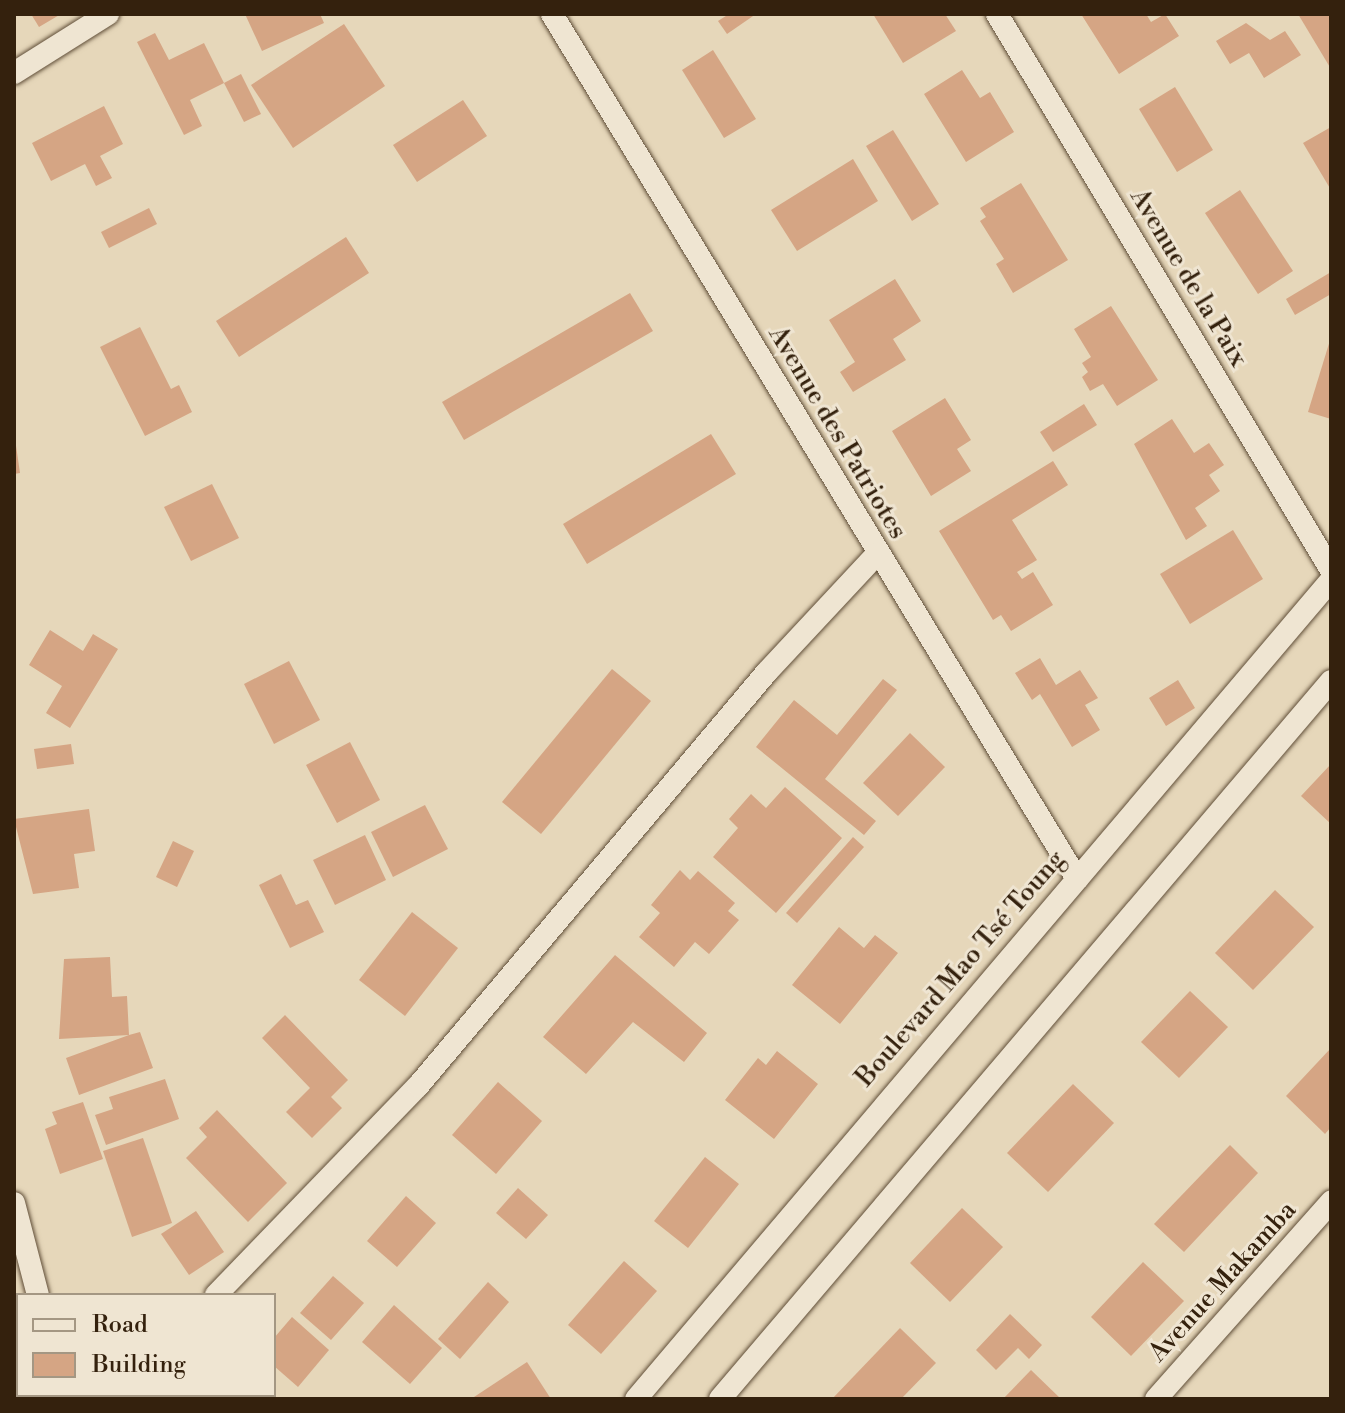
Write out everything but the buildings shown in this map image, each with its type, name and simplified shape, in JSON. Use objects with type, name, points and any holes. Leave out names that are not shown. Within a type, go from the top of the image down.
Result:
[{"type":"street","points":[[14,73],[108,14]]},
{"type":"street","name":"Avenue des Patriotes","points":[[552,14],[1077,879]]},
{"type":"street","name":"Avenue de la Paix","points":[[997,14],[1331,570]]},
{"type":"street","points":[[218,1293],[408,1097],[756,684],[877,554]]},
{"type":"street","name":"Boulevard Mao Tsé Toung","points":[[636,1399],[1331,580]]},
{"type":"street","points":[[720,1399],[1331,681]]},
{"type":"street","name":"Avenue Makamba","points":[[1156,1399],[1331,1202]]},
{"type":"street","points":[[14,1203],[37,1293]]}]
